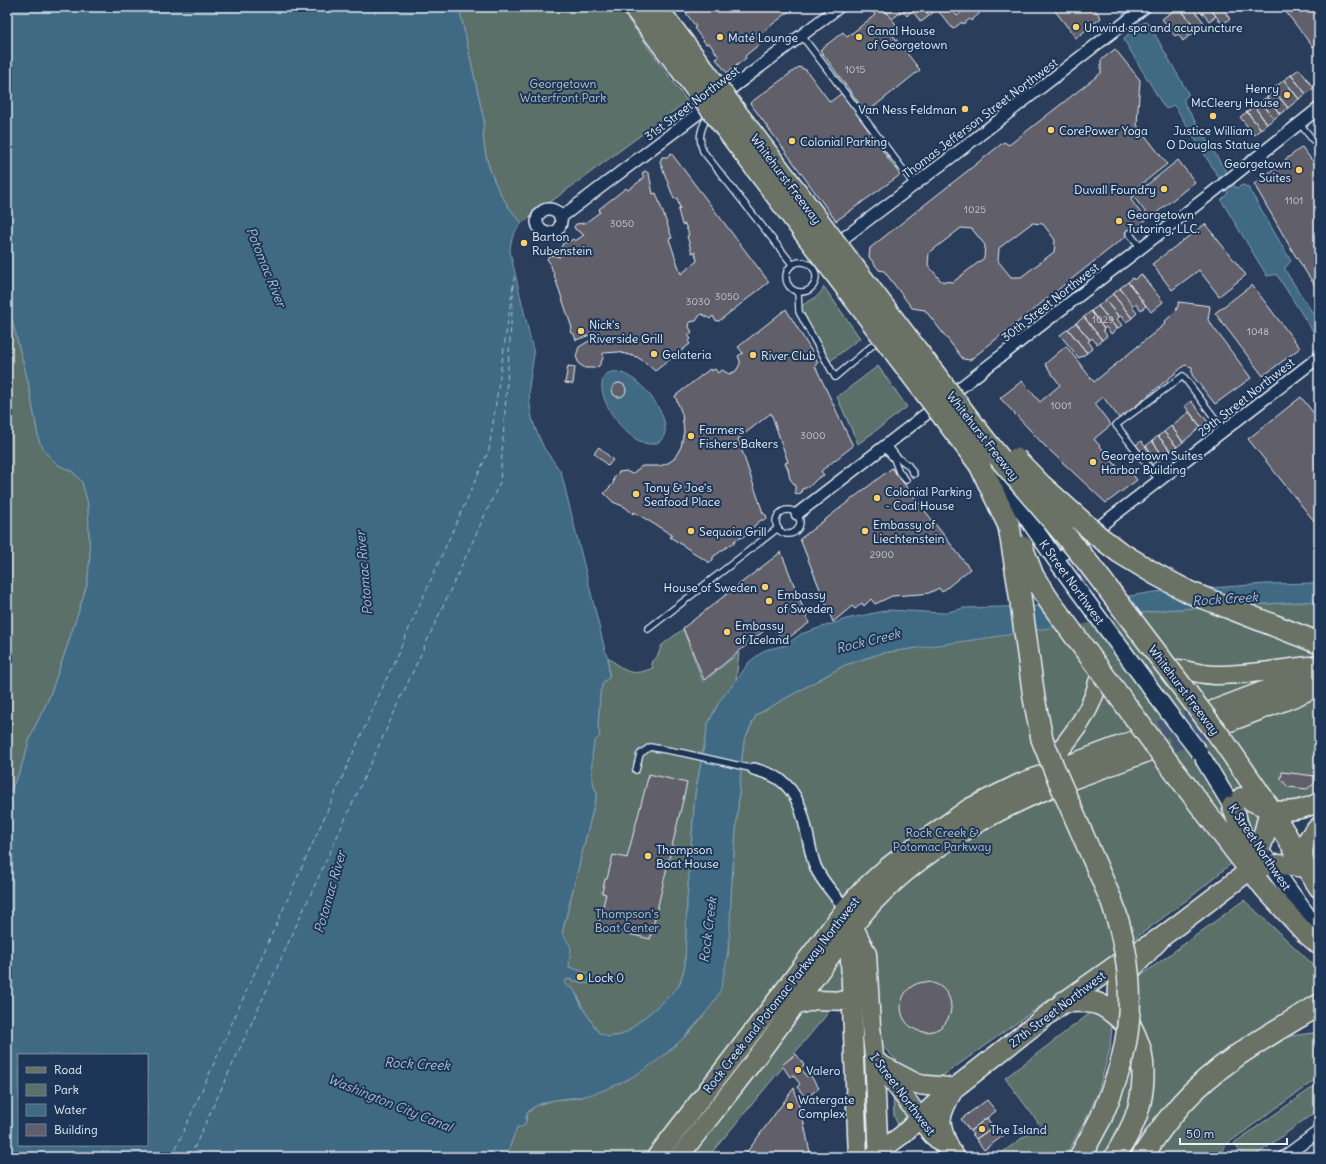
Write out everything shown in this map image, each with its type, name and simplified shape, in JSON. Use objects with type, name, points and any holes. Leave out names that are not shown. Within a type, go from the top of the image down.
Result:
[{"type":"highway","name":"Whitehurst Freeway","points":[[634,7],[980,465],[1009,526],[1020,542],[1033,576],[1050,602],[1169,764],[1260,861]]},
{"type":"highway","name":"Whitehurst Freeway","points":[[656,7],[1005,466],[1070,541],[1220,726],[1269,818],[1306,868]]},
{"type":"highway","points":[[924,360],[984,422],[1021,465],[1041,485],[1078,519],[1119,552],[1191,593],[1319,643]]},
{"type":"highway","points":[[1009,526],[1034,698],[1042,739],[1112,902],[1119,920],[1126,953],[1130,1004],[1126,1039],[1119,1070],[1101,1118],[1080,1157]]},
{"type":"highway","points":[[1237,802],[1245,843],[1260,861],[1306,868],[1319,888]]},
{"type":"highway","points":[[1260,861],[1269,818]]},
{"type":"highway","name":"K Street Northwest","points":[[1260,861],[1264,888],[1314,934]]},
{"type":"highway","name":"27th Street Northwest","points":[[920,1118],[942,1098],[1064,1002],[1129,956],[1158,940],[1260,861]]},
{"type":"highway","points":[[1115,1157],[1136,1116],[1143,1081],[1142,1060],[1138,1041],[1122,1006],[1119,989],[1124,976],[1158,940]]},
{"type":"highway","points":[[1064,1002],[1096,1002],[1112,1011],[1133,1031]]},
{"type":"highway","points":[[1142,1157],[1169,1118],[1183,1102],[1212,1075],[1250,1047],[1319,1005]]},
{"type":"highway","points":[[877,1060],[909,1080],[922,1086],[955,1088],[945,1105],[941,1118],[942,1131],[951,1154]]},
{"type":"highway","name":"I Street Northwest","points":[[920,1118],[932,1134],[951,1154]]},
{"type":"main road","name":"K Street Northwest","points":[[646,7],[944,400],[1082,596],[1237,802]]},
{"type":"main road","points":[[1220,726],[1291,680],[1319,666]]},
{"type":"main road","points":[[1179,669],[1194,673],[1219,675],[1319,666]]},
{"type":"main road","points":[[1061,749],[1078,727],[1095,694],[1098,682]]},
{"type":"main road","points":[[1220,726],[1295,697],[1319,686]]},
{"type":"main road","points":[[1065,774],[1140,746]]},
{"type":"main road","name":"Rock Creek and Potomac Parkway Northwest","points":[[656,1157],[766,1015],[845,909],[872,880],[918,842],[970,808],[1020,783],[1045,776],[1017,802],[934,851],[883,893],[853,926],[758,1055],[679,1157]]},
{"type":"main road","points":[[1237,802],[1269,818],[1290,811],[1306,808],[1319,802]]},
{"type":"main road","points":[[1306,868],[1302,856],[1305,844],[1308,838],[1319,826]]},
{"type":"main road","points":[[845,909],[867,954],[877,1060],[876,1155]]},
{"type":"main road","points":[[853,926],[850,959],[858,1157]]},
{"type":"main road","points":[[794,1006],[815,1000],[851,1001]]},
{"type":"main road","name":"I Street Northwest","points":[[853,1029],[920,1118]]},
{"type":"main road","name":"27th Street Northwest","points":[[876,1155],[902,1135],[920,1118]]},
{"type":"street","name":"31st Street Northwest","points":[[560,218],[839,7]]},
{"type":"street","name":"Thomas Jefferson Street Northwest","points":[[829,249],[956,154],[1144,8]]},
{"type":"street","name":"30th Street Northwest","points":[[797,514],[1141,248],[1319,108]]},
{"type":"street","name":"29th Street Northwest","points":[[1056,560],[1317,358]]},
{"type":"street","points":[[754,769],[778,778],[787,786],[794,796],[802,813],[813,858],[820,875],[845,909]]},
{"type":"street","points":[[1284,1157],[1319,1131]]},
{"type":"lane","points":[[802,36],[914,184]]},
{"type":"lane","points":[[717,100],[703,124],[700,132],[700,144],[703,150],[792,264]]},
{"type":"lane","points":[[1300,124],[1313,140]]},
{"type":"lane","points":[[1129,233],[1141,248]]},
{"type":"lane","points":[[814,267],[829,249]]},
{"type":"lane","points":[[801,261],[814,267],[817,277],[814,287],[804,292],[798,292],[790,287],[786,278],[786,273],[792,264],[801,261]]},
{"type":"lane","points":[[798,292],[799,312],[835,377],[886,334]]},
{"type":"lane","points":[[1159,480],[1116,425],[1183,376],[1225,430]]},
{"type":"lane","points":[[885,445],[908,466],[914,474]]},
{"type":"lane","points":[[885,445],[906,480]]},
{"type":"lane","points":[[790,510],[797,514],[800,521],[799,528],[796,531],[786,534],[782,533],[778,528],[776,522],[777,518],[782,512],[790,510]]},
{"type":"lane","points":[[648,629],[778,528]]},
{"type":"lane","points":[[636,770],[640,754],[650,747],[694,755],[754,769]]},
{"type":"green space","name":"Georgetown Waterfront Park","points":[[459,7],[619,7],[687,101],[522,223],[505,202],[487,162],[484,148],[484,121]]},
{"type":"green space","points":[[824,287],[860,338],[829,362],[800,308],[815,298]]},
{"type":"green space","points":[[7,301],[28,381],[39,441],[57,464],[73,472],[82,482],[88,504],[90,558],[87,585],[67,647],[49,698],[32,733],[20,771],[7,798]]},
{"type":"green space","points":[[878,366],[907,407],[858,444],[837,397]]},
{"type":"green space","name":"Rock Creek & Potomac Parkway","points":[[1319,601],[1319,789],[1196,893],[1069,988],[1054,996],[944,1075],[922,1083],[898,1062],[838,1001],[708,1157],[506,1157],[517,1127],[525,1125],[527,1113],[537,1105],[554,1100],[577,1098],[588,1095],[628,1079],[667,1053],[692,1030],[704,1015],[728,955],[732,877],[742,757],[744,741],[756,715],[845,665],[882,653],[1161,610]]},
{"type":"green space","name":"Thompson's Boat Center","points":[[683,629],[703,682],[739,653],[736,681],[720,700],[708,724],[695,795],[687,901],[685,966],[679,986],[664,1001],[628,1031],[621,1035],[609,1037],[599,1033],[582,1007],[578,996],[565,985],[565,981],[567,979],[588,984],[590,974],[569,967],[562,933],[597,793],[593,781],[592,761],[594,742],[600,736],[598,728],[600,693],[603,682],[609,678],[608,657],[629,672],[645,671],[653,668],[651,662],[657,657],[662,645]]},
{"type":"green space","points":[[1244,900],[1319,970],[1319,998],[1261,1031],[1133,1157],[1122,1157],[1134,1137],[1135,980]]},
{"type":"green space","points":[[1093,1011],[1104,1018],[1112,1026],[1110,1050],[1097,1095],[1065,1157],[996,1157],[1040,1125],[1005,1078]]},
{"type":"green space","points":[[1319,1032],[1319,1077],[1227,1144],[1217,1157],[1151,1157],[1164,1139],[1209,1088],[1276,1038]]},
{"type":"green space","points":[[1131,1054],[1134,1072],[1132,1103],[1106,1157],[1087,1157]]},
{"type":"green space","points":[[1319,1083],[1319,1109],[1254,1157],[1244,1157],[1234,1143]]},
{"type":"green space","points":[[893,1094],[909,1116],[898,1125],[894,1116]]},
{"type":"water","points":[[7,7],[459,7],[484,121],[484,148],[487,162],[505,202],[522,223],[513,236],[510,252],[534,354],[529,387],[532,418],[544,448],[561,472],[608,657],[609,678],[603,682],[600,693],[598,728],[600,736],[594,742],[592,754],[592,775],[594,788],[597,793],[562,933],[571,947],[569,967],[590,974],[588,984],[568,979],[565,981],[565,984],[573,988],[582,1007],[599,1033],[609,1037],[621,1035],[628,1031],[664,1001],[679,986],[685,966],[687,901],[695,795],[708,724],[720,700],[749,662],[765,650],[786,645],[801,634],[846,619],[889,610],[944,613],[964,608],[1074,605],[1154,592],[1266,584],[1319,583],[1319,601],[1161,610],[994,637],[882,653],[845,665],[756,715],[744,741],[732,878],[728,950],[719,993],[711,1006],[691,1030],[652,1065],[606,1089],[582,1097],[544,1102],[531,1109],[527,1115],[525,1125],[522,1127],[517,1127],[506,1157],[7,1157],[7,798],[20,771],[32,733],[49,698],[67,647],[87,585],[90,558],[88,504],[82,482],[73,472],[57,464],[47,454],[39,441],[28,381],[7,301]]},
{"type":"water","points":[[1118,7],[1128,7],[1140,25],[1145,22],[1149,24],[1188,93],[1184,99],[1184,103],[1236,188],[1243,185],[1248,187],[1291,261],[1285,270],[1319,323],[1319,341],[1277,275],[1267,276],[1221,200],[1228,193],[1176,108],[1173,105],[1167,109],[1164,107],[1124,40],[1125,37],[1133,30]]},
{"type":"water","points":[[611,372],[622,373],[634,380],[645,390],[655,402],[662,415],[665,427],[664,437],[656,443],[645,443],[634,438],[622,428],[612,415],[605,401],[602,389],[604,378]],"holes":[[[617,384],[621,384],[625,387],[625,393],[622,396],[617,397],[613,393],[612,388]]]},
{"type":"pier","points":[[1122,595],[1138,616],[1058,628],[1040,604],[1074,603]]},
{"type":"building","points":[[689,7],[746,7],[748,10],[753,7],[795,7],[756,37],[761,43],[745,56],[746,58],[727,73],[716,59],[719,57],[709,43],[706,44],[694,28],[696,27],[686,13],[690,9]]},
{"type":"building","points":[[882,7],[899,28],[892,34],[920,70],[866,113],[820,50],[843,32],[847,37],[875,15],[870,8]]},
{"type":"building","points":[[882,7],[896,7],[901,12],[892,19]]},
{"type":"building","points":[[896,7],[909,7],[912,11],[907,16],[903,11],[901,12]]},
{"type":"building","points":[[909,7],[922,7],[929,16],[921,22]]},
{"type":"building","points":[[922,7],[935,7],[937,9],[929,16]]},
{"type":"building","points":[[935,7],[950,7],[957,16],[962,12],[958,7],[975,7],[980,13],[971,21],[970,19],[963,24],[962,22],[953,29]]},
{"type":"building","points":[[1052,7],[1093,7],[1101,18],[1076,38]]},
{"type":"building","points":[[1178,7],[1197,30],[1191,35],[1186,28],[1184,29],[1189,36],[1183,41],[1178,34],[1175,36],[1162,19]]},
{"type":"building","points":[[1179,7],[1192,7],[1205,24],[1197,30]]},
{"type":"building","points":[[1196,7],[1209,7],[1216,16],[1209,21]]},
{"type":"building","points":[[1209,7],[1221,7],[1230,19],[1222,24]]},
{"type":"building","points":[[1282,7],[1319,7],[1319,42],[1313,47]]},
{"type":"building","points":[[1115,49],[1140,80],[1137,125],[1167,164],[1133,191],[1131,200],[1146,220],[970,360],[963,359],[925,310],[912,308],[884,271],[879,270],[869,257],[870,248],[1004,142],[1009,145],[1101,73],[1101,60]],"holes":[[[1032,223],[1043,224],[1055,240],[1054,252],[1021,277],[1011,277],[998,261],[999,248]],[[961,228],[972,229],[985,245],[984,258],[953,282],[941,281],[928,265],[929,253]]]},
{"type":"building","points":[[799,67],[806,70],[830,102],[842,93],[900,175],[836,221],[750,103]]},
{"type":"building","points":[[1299,69],[1314,88],[1306,94],[1291,75]]},
{"type":"building","points":[[1291,75],[1306,94],[1299,99],[1284,80]]},
{"type":"building","name":"Henry McCleery House","points":[[1284,80],[1299,99],[1288,108],[1273,89]]},
{"type":"building","points":[[1274,91],[1288,108],[1280,114],[1267,97]]},
{"type":"building","points":[[1267,97],[1280,114],[1274,119],[1261,101]]},
{"type":"building","points":[[1261,101],[1274,119],[1267,124],[1254,106]]},
{"type":"building","points":[[1254,106],[1267,124],[1261,129],[1247,112]]},
{"type":"building","points":[[1247,112],[1261,129],[1254,135],[1240,117]]},
{"type":"building","points":[[1302,147],[1319,170],[1319,292],[1293,252],[1254,184]]},
{"type":"building","points":[[671,153],[769,282],[719,321],[715,320],[713,316],[710,319],[702,314],[696,321],[690,322],[689,327],[692,332],[688,335],[691,339],[688,341],[690,344],[655,371],[637,357],[618,352],[603,353],[603,358],[599,366],[595,368],[585,368],[579,364],[576,356],[579,347],[589,341],[592,341],[590,335],[576,340],[574,334],[570,332],[572,328],[550,263],[547,259],[551,255],[560,257],[557,251],[561,248],[563,243],[573,239],[575,241],[584,235],[575,229],[574,227],[576,224],[585,223],[600,212],[599,209],[626,188],[628,190],[644,178],[642,173],[645,171],[649,174],[653,194],[656,193],[672,238],[669,239],[681,274],[697,261],[695,252],[692,253],[687,236],[689,235],[685,224],[682,225],[678,210],[680,209],[677,198],[674,199],[660,162],[662,157],[667,157]]},
{"type":"building","name":"Duvall Foundry","points":[[1178,160],[1195,182],[1150,218],[1133,196]]},
{"type":"building","points":[[1205,224],[1246,275],[1219,296],[1199,270],[1172,290],[1152,264]]},
{"type":"building","points":[[1141,274],[1163,302],[1151,312],[1128,282],[1133,278],[1134,280]]},
{"type":"building","points":[[1128,282],[1146,306],[1141,310],[1136,304],[1133,306],[1120,288]]},
{"type":"building","points":[[1252,285],[1300,348],[1263,376],[1215,313]]},
{"type":"building","points":[[1120,288],[1137,313],[1132,318],[1113,294]]},
{"type":"building","points":[[1113,294],[1132,318],[1126,322],[1121,316],[1119,317],[1105,300]]},
{"type":"building","points":[[1105,300],[1119,317],[1117,319],[1122,325],[1117,329],[1098,306]]},
{"type":"building","points":[[1179,302],[1210,306],[1208,320],[1251,378],[1215,404],[1192,375],[1192,367],[1185,365],[1120,419],[1103,397],[1095,404],[1111,425],[1094,439],[1120,470],[1126,466],[1137,480],[1106,503],[1044,445],[1000,398],[1022,381],[1040,402],[1060,385],[1045,364],[1066,346],[1094,382],[1165,324],[1164,322],[1176,311]]},
{"type":"building","points":[[1098,306],[1117,329],[1111,334],[1106,327],[1104,329],[1091,311]]},
{"type":"building","points":[[786,309],[818,362],[815,366],[853,446],[821,471],[824,475],[818,478],[809,487],[802,489],[801,493],[798,494],[795,493],[795,485],[790,479],[785,463],[788,462],[771,413],[738,439],[763,513],[767,518],[765,520],[761,520],[750,532],[734,541],[734,544],[731,544],[713,557],[713,560],[708,562],[670,537],[672,535],[634,512],[633,514],[625,507],[613,502],[604,493],[613,484],[614,477],[619,472],[626,471],[632,474],[642,466],[660,466],[674,459],[681,447],[684,431],[682,414],[675,396],[710,369],[711,371],[715,369],[718,373],[722,370],[729,374],[736,371],[740,364],[738,356],[743,353],[738,347]]},
{"type":"building","points":[[1091,311],[1104,329],[1103,330],[1107,336],[1102,340],[1084,317]]},
{"type":"building","points":[[1084,317],[1102,340],[1097,344],[1092,338],[1090,340],[1076,323]]},
{"type":"building","points":[[1076,323],[1090,340],[1088,341],[1093,348],[1087,353],[1068,329]]},
{"type":"building","points":[[1068,329],[1087,353],[1079,358],[1060,335]]},
{"type":"building","points":[[568,366],[575,367],[573,384],[565,383]]},
{"type":"building","points":[[619,383],[624,385],[626,390],[624,395],[619,397],[614,395],[612,390],[614,385]]},
{"type":"building","points":[[1301,397],[1319,420],[1319,527],[1248,439]]},
{"type":"building","points":[[1191,401],[1208,422],[1201,427],[1185,406]]},
{"type":"building","points":[[1189,412],[1201,427],[1183,442],[1171,426]]},
{"type":"building","points":[[1171,426],[1183,442],[1177,447],[1164,432]]},
{"type":"building","points":[[1164,432],[1177,447],[1171,451],[1158,436]]},
{"type":"building","points":[[1158,436],[1171,451],[1164,457],[1152,441]]},
{"type":"building","points":[[1141,441],[1157,461],[1152,465],[1136,445]]},
{"type":"building","points":[[1152,441],[1164,457],[1158,462],[1146,446]]},
{"type":"building","points":[[599,447],[613,460],[608,466],[594,453]]},
{"type":"building","points":[[892,468],[970,569],[942,592],[939,588],[929,593],[892,596],[875,604],[871,599],[864,606],[862,603],[855,609],[852,606],[833,622],[800,539]]},
{"type":"building","name":"House of Sweden","points":[[781,552],[809,623],[784,641],[771,625],[704,680],[683,628]]},
{"type":"building","points":[[1282,772],[1315,776],[1315,783],[1307,789],[1288,787],[1281,779]]},
{"type":"building","name":"Thompson Boat House","points":[[649,774],[687,783],[650,939],[598,926],[606,894],[602,893],[613,855],[627,858]]},
{"type":"building","points":[[931,982],[936,983],[944,989],[950,997],[950,1017],[944,1025],[936,1031],[921,1032],[916,1031],[908,1025],[902,1017],[901,1002],[902,997],[908,989],[916,983]]},
{"type":"building","points":[[796,1054],[804,1065],[801,1068],[807,1077],[810,1075],[819,1088],[806,1098],[797,1087],[800,1084],[793,1075],[790,1077],[782,1065]]},
{"type":"building","name":"Watergate Complex","points":[[794,1088],[811,1157],[744,1157],[744,1156]]},
{"type":"building","points":[[987,1100],[996,1111],[970,1131],[961,1119]]},
{"type":"building","name":"The Island","points":[[987,1118],[993,1127],[976,1139],[970,1131]]},
{"type":"building","points":[[996,1125],[1004,1135],[984,1150],[976,1139]]},
{"type":"ferry route","points":[[172,1157],[489,450],[515,273]]},
{"type":"ferry route","points":[[190,1157],[500,482],[514,282]]},
{"type":"tunnel","points":[[1056,560],[1081,564],[1092,577]]},
{"type":"tunnel","points":[[1135,739],[1213,710]]},
{"type":"tunnel","points":[[1146,753],[1222,725]]},
{"type":"place","name":"Unwind spa and acupuncture","points":[[1076,27]]},
{"type":"place","name":"Maté Lounge","points":[[720,37]]},
{"type":"place","name":"Canal House of Georgetown","points":[[859,37]]},
{"type":"place","name":"Henry McCleery House","points":[[1287,95]]},
{"type":"place","name":"Van Ness Feldman","points":[[965,109]]},
{"type":"place","name":"Justice William O Douglas Statue","points":[[1213,116]]},
{"type":"place","name":"CorePower Yoga","points":[[1051,130]]},
{"type":"place","name":"Colonial Parking","points":[[792,141]]},
{"type":"place","name":"Georgetown Suites","points":[[1299,170]]},
{"type":"place","name":"Duvall Foundry","points":[[1164,189]]},
{"type":"place","name":"Georgetown Tutoring, LLC.","points":[[1119,221]]},
{"type":"place","name":"Barton Rubenstein","points":[[524,243]]},
{"type":"place","name":"Nick's Riverside Grill","points":[[581,331]]},
{"type":"place","name":"Gelateria","points":[[654,354]]},
{"type":"place","name":"River Club","points":[[753,355]]},
{"type":"place","name":"Farmers Fishers Bakers","points":[[691,436]]},
{"type":"place","name":"Georgetown Suites Harbor Building","points":[[1093,462]]},
{"type":"place","name":"Tony & Joe's Seafood Place","points":[[636,494]]},
{"type":"place","name":"Colonial Parking - Coal House","points":[[877,498]]},
{"type":"place","name":"Sequoia Grill","points":[[691,531]]},
{"type":"place","name":"Embassy of Liechtenstein","points":[[865,531]]},
{"type":"place","name":"House of Sweden","points":[[765,587]]},
{"type":"place","name":"Embassy of Sweden","points":[[769,601]]},
{"type":"place","name":"Embassy of Iceland","points":[[727,632]]},
{"type":"place","name":"Thompson Boat House","points":[[648,856]]},
{"type":"place","name":"Lock 0","points":[[580,977]]},
{"type":"place","name":"Valero","points":[[798,1070]]},
{"type":"place","name":"Watergate Complex","points":[[790,1106]]},
{"type":"place","name":"The Island","points":[[982,1129]]},
{"type":"water label","name":"Potomac River","points":[[266,267]]},
{"type":"water label","name":"Potomac River","points":[[364,573]]},
{"type":"water label","name":"Rock Creek","points":[[1225,599]]},
{"type":"water label","name":"Rock Creek","points":[[868,641]]},
{"type":"water label","name":"Potomac River","points":[[330,892]]},
{"type":"water label","name":"Rock Creek","points":[[708,930]]},
{"type":"water label","name":"Rock Creek","points":[[417,1064]]},
{"type":"water label","name":"Washington City Canal","points":[[390,1103]]}]
